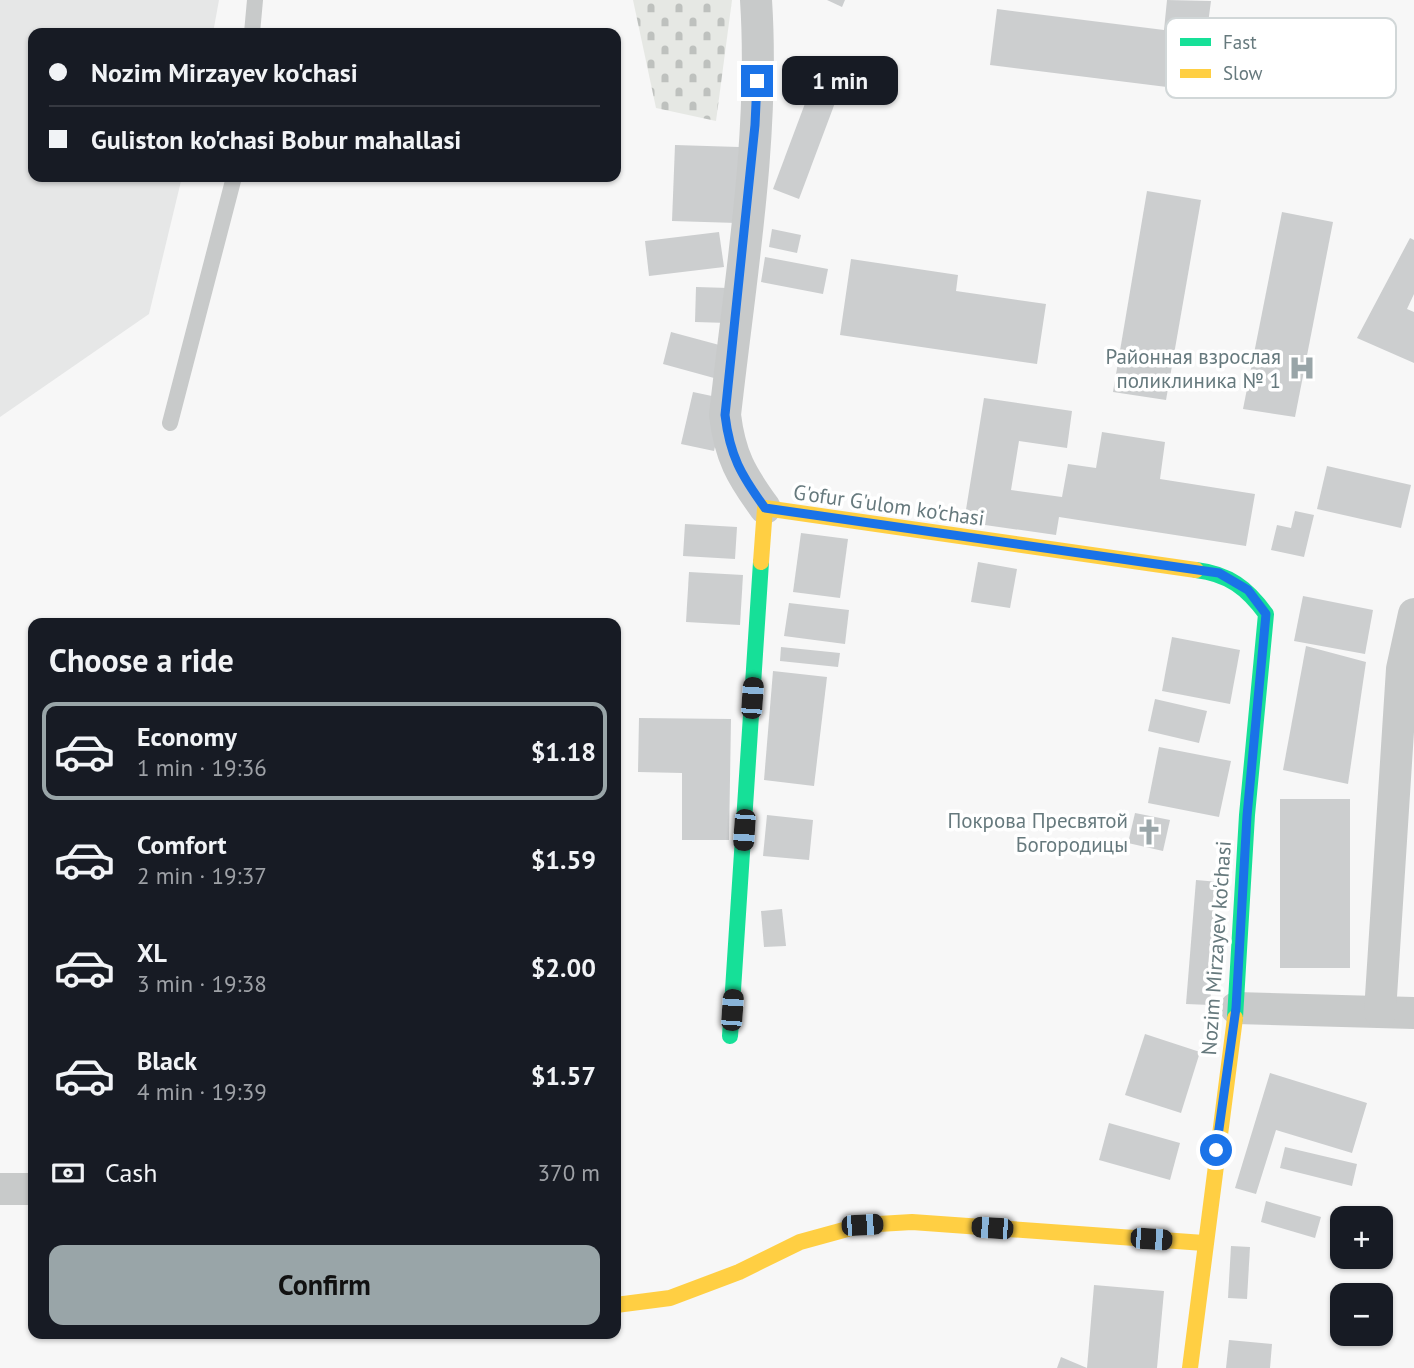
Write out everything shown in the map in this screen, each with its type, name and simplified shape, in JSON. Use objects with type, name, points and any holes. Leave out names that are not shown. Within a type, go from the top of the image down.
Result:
[{"type":"street","points":[[756,0],[758,36],[755,125],[725,415],[729,445],[741,475],[765,508]]},
{"type":"street","name":"G'ofur G'ulom ko'chasi","points":[[730,1036],[765,508],[1219,573],[1248,590],[1266,614]]},
{"type":"street","name":"Nozim Mirzayev ko'chasi","points":[[1190,1368],[1236,1008],[1247,816],[1266,614]]},
{"type":"street","points":[[1380,1012],[1402,669],[1414,614]]},
{"type":"street","points":[[1236,1008],[1414,1013]]},
{"type":"street","points":[[0,1188],[28,1189]]},
{"type":"street","points":[[621,1304],[670,1298],[739,1272],[800,1242],[862,1225],[912,1222],[1204,1243]]},
{"type":"lane","points":[[252,28],[255,0]]},
{"type":"lane","points":[[170,423],[233,182]]},
{"type":"shaded area","points":[[0,0],[219,0],[214,28],[28,28],[28,182],[181,182],[149,314],[0,417]]},
{"type":"green space","points":[[633,0],[732,0],[716,121],[656,108]]},
{"type":"building","points":[[827,0],[845,0],[842,7]]},
{"type":"building","points":[[1167,0],[1211,1],[1209,18],[1166,18],[1166,87],[990,65],[997,9],[1164,30]]},
{"type":"building","points":[[819,66],[845,76],[799,199],[773,189]]},
{"type":"building","points":[[675,145],[739,147],[737,223],[672,221]]},
{"type":"building","points":[[1147,191],[1201,200],[1166,400],[1113,392]]},
{"type":"building","points":[[1282,212],[1333,222],[1295,417],[1243,409]]},
{"type":"building","points":[[772,229],[801,235],[797,253],[769,247]]},
{"type":"building","points":[[719,232],[724,267],[649,276],[645,241]]},
{"type":"building","points":[[1410,238],[1414,240],[1414,294],[1407,309],[1414,312],[1414,363],[1357,338]]},
{"type":"building","points":[[765,257],[828,269],[823,294],[761,282]]},
{"type":"building","points":[[851,259],[958,275],[956,291],[1046,304],[1037,364],[840,335]]},
{"type":"building","points":[[696,287],[729,288],[728,323],[695,322]]},
{"type":"building","points":[[671,332],[723,346],[714,378],[663,364]]},
{"type":"building","points":[[693,392],[726,399],[714,451],[681,444]]},
{"type":"building","points":[[984,398],[1072,411],[1067,448],[1019,441],[1011,490],[1062,497],[1068,464],[1096,468],[1102,432],[1165,442],[1160,479],[1255,494],[1246,546],[1059,517],[1056,535],[964,522]]},
{"type":"building","points":[[1327,466],[1411,485],[1401,528],[1317,509]]},
{"type":"building","points":[[1295,511],[1314,515],[1304,557],[1271,550],[1277,525],[1291,528]]},
{"type":"building","points":[[685,524],[737,527],[735,559],[683,556]]},
{"type":"building","points":[[801,533],[848,539],[840,598],[793,592]]},
{"type":"building","points":[[978,562],[1017,569],[1010,608],[971,602]]},
{"type":"building","points":[[689,572],[743,575],[740,625],[686,622]]},
{"type":"building","points":[[1303,596],[1373,610],[1365,654],[1294,641]]},
{"type":"building","points":[[789,603],[849,610],[845,644],[784,636]]},
{"type":"building","points":[[1172,637],[1240,650],[1230,704],[1162,691]]},
{"type":"building","points":[[1306,646],[1366,662],[1348,784],[1283,770]]},
{"type":"building","points":[[781,647],[840,653],[838,667],[780,661]]},
{"type":"building","points":[[773,671],[827,677],[814,786],[764,780]]},
{"type":"building","points":[[1155,699],[1207,711],[1199,743],[1148,731]]},
{"type":"building","points":[[639,718],[731,719],[729,840],[682,840],[682,773],[638,772]]},
{"type":"building","points":[[1159,747],[1231,761],[1219,817],[1148,803]]},
{"type":"building","points":[[1280,799],[1350,799],[1350,968],[1280,968]]},
{"type":"building","name":"Покрова Пресвятой Богородицы","points":[[1135,813],[1170,820],[1163,851],[1128,843]]},
{"type":"building","points":[[767,815],[813,820],[809,860],[763,856]]},
{"type":"building","points":[[1196,880],[1219,882],[1210,1005],[1186,1004]]},
{"type":"building","points":[[782,909],[786,946],[764,947],[761,911]]},
{"type":"building","points":[[1145,1034],[1200,1052],[1181,1113],[1125,1095]]},
{"type":"building","points":[[1270,1073],[1367,1103],[1352,1153],[1276,1130],[1256,1194],[1235,1188]]},
{"type":"building","points":[[1109,1123],[1180,1143],[1170,1180],[1099,1160]]},
{"type":"building","points":[[1285,1147],[1357,1164],[1352,1186],[1280,1168]]},
{"type":"building","points":[[1266,1201],[1321,1217],[1315,1238],[1261,1222]]},
{"type":"building","points":[[1231,1246],[1250,1247],[1247,1299],[1228,1298]]},
{"type":"building","points":[[1094,1285],[1164,1291],[1157,1368],[1087,1368]]},
{"type":"building","points":[[1229,1340],[1272,1344],[1270,1368],[1226,1368]]},
{"type":"building","points":[[1061,1357],[1087,1368],[1057,1368]]},
{"type":"traffic: fast","points":[[730,1036],[761,562]]},
{"type":"traffic: fast","points":[[1196,570],[1218,575],[1236,584],[1252,597],[1266,614],[1247,815],[1235,1018]]},
{"type":"traffic: slow","points":[[761,562],[765,508],[1196,570]]},
{"type":"traffic: slow","points":[[1190,1368],[1235,1018]]},
{"type":"traffic: slow","points":[[621,1304],[670,1298],[739,1272],[800,1242],[862,1225],[912,1222],[1204,1243]]},
{"type":"place","name":"Районная взрослая поликлиника № 1","points":[[1302,368]]},
{"type":"place","name":"Покрова Пресвятой Богородицы","points":[[1149,832]]},
{"type":"route","points":[[757,81],[755,125],[725,415],[729,445],[741,475],[765,508],[1219,573],[1248,590],[1266,614],[1247,816],[1236,1008],[1216,1150]]}]
